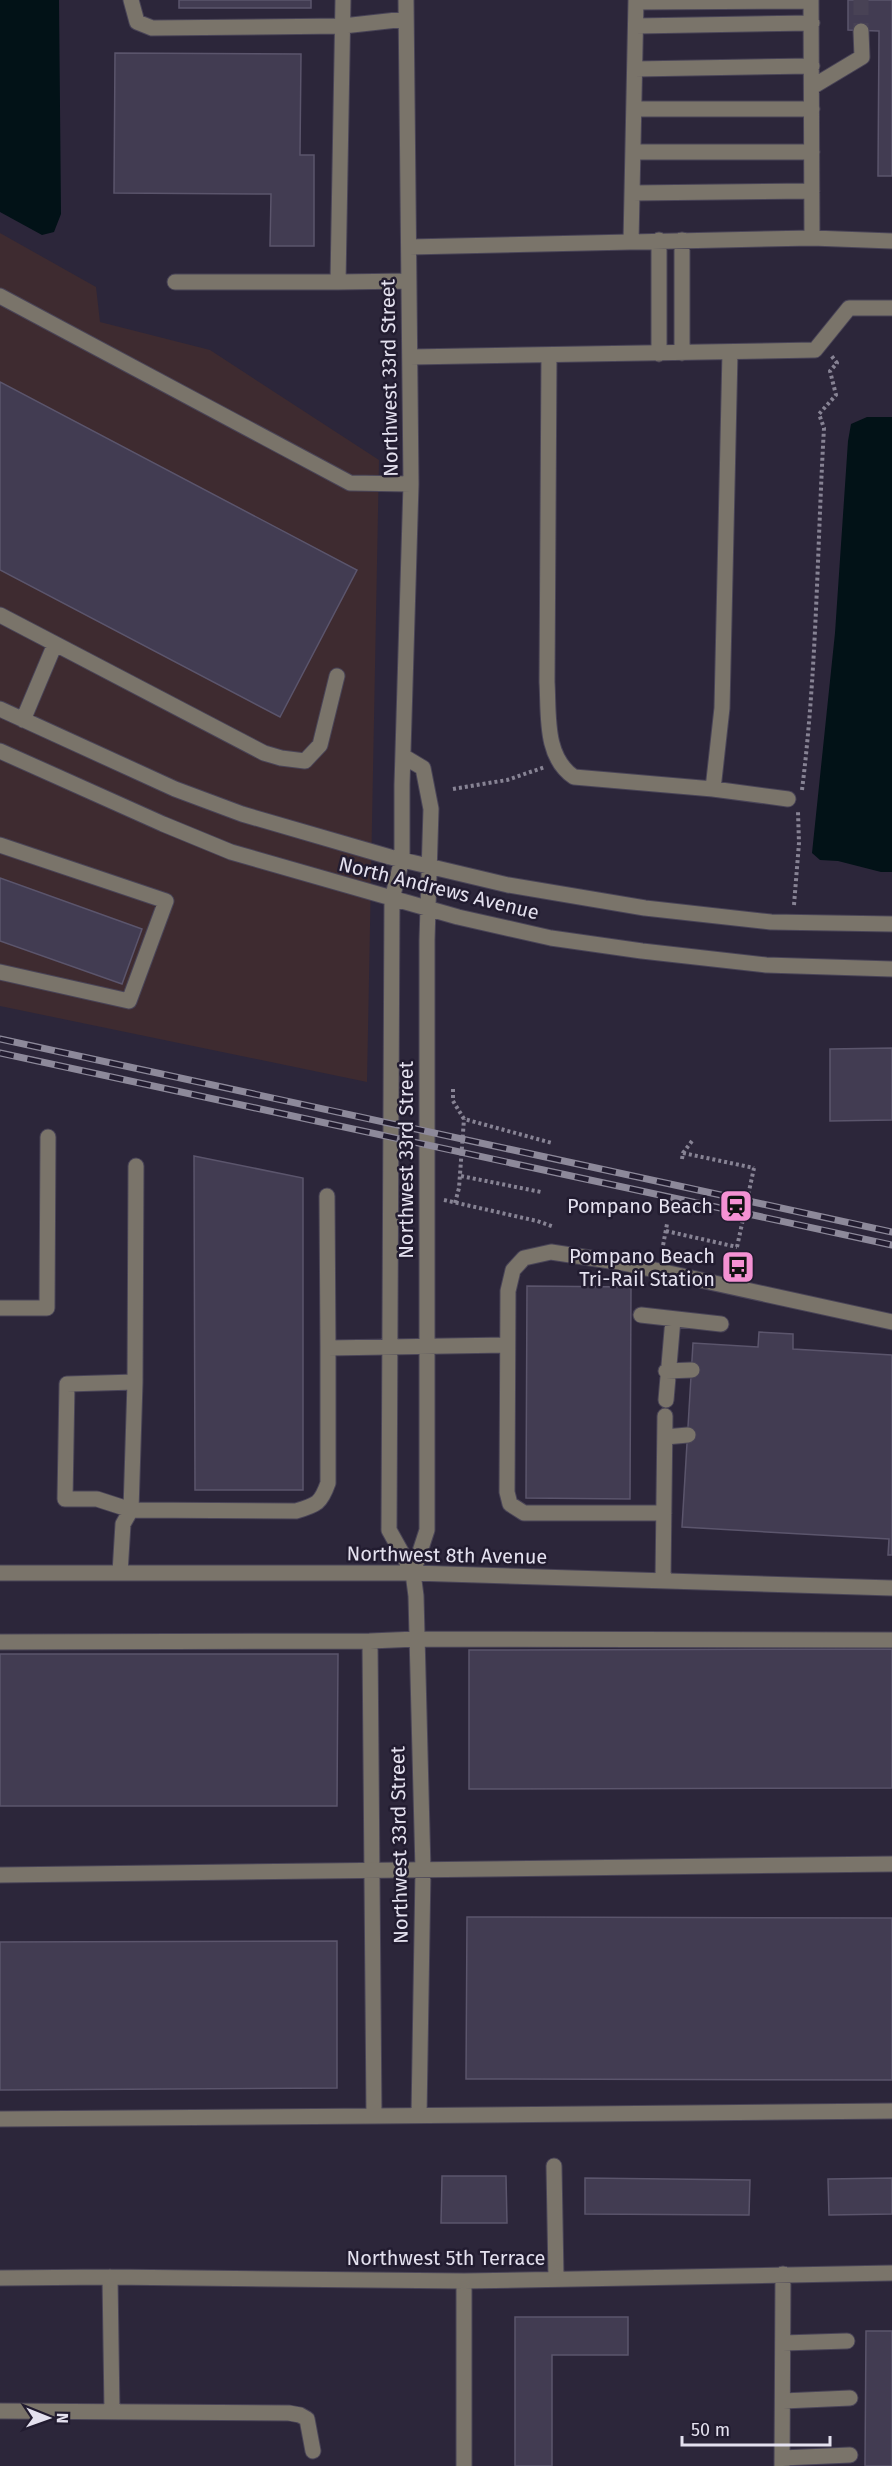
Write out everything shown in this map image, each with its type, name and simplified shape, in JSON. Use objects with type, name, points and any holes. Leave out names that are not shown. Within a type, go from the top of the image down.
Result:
[{"type":"street","points":[[131,0],[137,22],[152,27],[343,26],[406,20]]},
{"type":"street","points":[[338,282],[343,0]]},
{"type":"street","name":"Northwest 33rd Street","points":[[406,0],[411,484],[402,859],[392,899],[389,1530],[413,1573]]},
{"type":"street","points":[[631,242],[636,1],[811,0],[812,238]]},
{"type":"street","points":[[636,26],[812,23]]},
{"type":"street","points":[[812,87],[862,57],[861,31]]},
{"type":"street","points":[[635,69],[812,66]]},
{"type":"street","points":[[634,109],[812,109]]},
{"type":"street","points":[[633,152],[812,152]]},
{"type":"street","points":[[632,193],[812,191]]},
{"type":"street","points":[[409,247],[659,240],[812,238],[892,240]]},
{"type":"street","points":[[659,240],[659,354]]},
{"type":"street","points":[[682,240],[682,353]]},
{"type":"street","points":[[174,282],[409,281]]},
{"type":"street","points":[[0,296],[350,483],[411,484]]},
{"type":"street","points":[[410,357],[815,350],[849,308],[892,308]]},
{"type":"street","points":[[713,789],[722,708],[729,352]]},
{"type":"street","points":[[549,355],[547,682],[550,735],[554,752],[565,771],[574,777],[713,789],[796,800]]},
{"type":"street","points":[[0,615],[264,753],[281,758],[305,761],[320,745],[337,676]]},
{"type":"street","points":[[23,720],[55,644]]},
{"type":"street","name":"North Andrews Avenue","points":[[0,709],[175,789],[242,814],[346,846],[508,885],[645,908],[771,922],[892,924]]},
{"type":"street","name":"North Andrews Avenue","points":[[0,751],[231,852],[458,917],[551,938],[642,951],[765,965],[892,969]]},
{"type":"street","name":"Northwest 33rd Street","points":[[403,756],[423,768],[431,809],[427,908],[427,1530],[413,1573],[423,1870],[419,2116]]},
{"type":"street","points":[[0,845],[166,901],[129,1001],[0,972]]},
{"type":"street","points":[[0,1308],[47,1308],[48,1137]]},
{"type":"street","points":[[120,1573],[123,1524],[131,1510],[135,1382],[136,1166]]},
{"type":"street","points":[[135,1382],[66,1384],[66,1499],[97,1499],[131,1510],[296,1511],[315,1505],[323,1498],[328,1483],[327,1196]]},
{"type":"street","points":[[664,1513],[524,1513],[510,1504],[507,1492],[508,1291],[513,1270],[524,1258],[551,1252],[623,1263],[892,1322]]},
{"type":"street","points":[[641,1315],[721,1324]]},
{"type":"street","points":[[666,1400],[666,1371],[673,1319]]},
{"type":"street","points":[[328,1348],[506,1345]]},
{"type":"street","points":[[666,1371],[692,1370]]},
{"type":"street","points":[[663,1581],[665,1416]]},
{"type":"street","points":[[665,1437],[688,1435]]},
{"type":"street","name":"Northwest 8th Avenue","points":[[0,1573],[413,1573],[892,1588]]},
{"type":"street","points":[[0,1642],[417,1639],[892,1640]]},
{"type":"street","points":[[370,1641],[374,2116]]},
{"type":"street","points":[[0,1875],[892,1864]]},
{"type":"street","points":[[0,2119],[892,2111]]},
{"type":"street","points":[[554,2166],[556,2278]]},
{"type":"street","name":"Northwest 5th Terrace","points":[[0,2278],[464,2281],[892,2273]]},
{"type":"street","points":[[783,2274],[782,2462],[850,2456]]},
{"type":"street","points":[[110,2277],[112,2411]]},
{"type":"street","points":[[464,2281],[464,2466]]},
{"type":"street","points":[[783,2343],[847,2341]]},
{"type":"street","points":[[783,2401],[850,2398]]},
{"type":"street","points":[[0,2411],[300,2415],[307,2419],[313,2451]]},
{"type":"path","points":[[794,905],[799,843],[796,800],[814,668],[824,428],[819,414],[836,394],[830,371],[837,363],[828,352]]},
{"type":"path","points":[[453,789],[507,780],[546,766]]},
{"type":"path","points":[[453,1089],[453,1101],[464,1119],[461,1176],[455,1203]]},
{"type":"path","points":[[464,1119],[552,1143]]},
{"type":"path","points":[[682,1159],[683,1153],[692,1141]]},
{"type":"path","points":[[666,1231],[737,1247],[754,1168],[683,1153]]},
{"type":"path","points":[[461,1176],[541,1192]]},
{"type":"path","points":[[444,1200],[554,1227]]},
{"type":"path","points":[[662,1251],[667,1224]]},
{"type":"shaded area","points":[[0,0],[59,0],[61,214],[54,232],[42,235],[0,212]]},
{"type":"shaded area","points":[[0,233],[96,287],[100,322],[210,350],[379,460],[367,1082],[0,1006]]},
{"type":"shaded area","points":[[867,417],[892,417],[892,872],[881,872],[838,861],[820,860],[812,853],[835,633],[848,441],[851,424]]},
{"type":"building","points":[[179,0],[311,0],[311,8],[179,8]]},
{"type":"building","points":[[848,0],[892,0],[892,176],[878,176],[879,31],[848,30]]},
{"type":"building","points":[[115,53],[301,54],[300,155],[314,155],[314,246],[270,246],[271,194],[114,193]]},
{"type":"building","points":[[0,382],[357,570],[280,717],[0,570]]},
{"type":"building","points":[[0,878],[142,929],[122,984],[0,941]]},
{"type":"building","points":[[892,1048],[892,1120],[830,1121],[830,1049]]},
{"type":"building","points":[[194,1156],[303,1178],[303,1490],[195,1490]]},
{"type":"building","points":[[527,1286],[631,1287],[630,1499],[526,1498]]},
{"type":"building","points":[[759,1332],[793,1334],[793,1349],[892,1355],[892,1555],[888,1555],[889,1539],[682,1527],[693,1343],[758,1347]]},
{"type":"building","points":[[892,1649],[892,1788],[469,1789],[469,1650]]},
{"type":"building","points":[[0,1654],[338,1654],[337,1806],[0,1806]]},
{"type":"building","points":[[467,1917],[892,1918],[892,2080],[466,2079]]},
{"type":"building","points":[[337,1941],[337,2088],[0,2090],[0,1942]]},
{"type":"building","points":[[442,2176],[506,2176],[507,2223],[441,2223]]},
{"type":"building","points":[[585,2178],[750,2180],[749,2215],[585,2214]]},
{"type":"building","points":[[892,2178],[892,2214],[829,2215],[828,2179]]},
{"type":"building","points":[[515,2317],[628,2317],[628,2355],[552,2355],[552,2466],[515,2466]]},
{"type":"building","points":[[866,2331],[892,2331],[892,2466],[865,2466]]},
{"type":"tunnel","points":[[861,0],[861,31]]},
{"type":"railway","points":[[0,1039],[892,1232]]},
{"type":"railway","points":[[0,1053],[892,1245]]},
{"type":"place","name":"Pompano Beach","points":[[736,1206]]},
{"type":"place","name":"Pompano Beach Tri-Rail Station","points":[[738,1267]]}]
